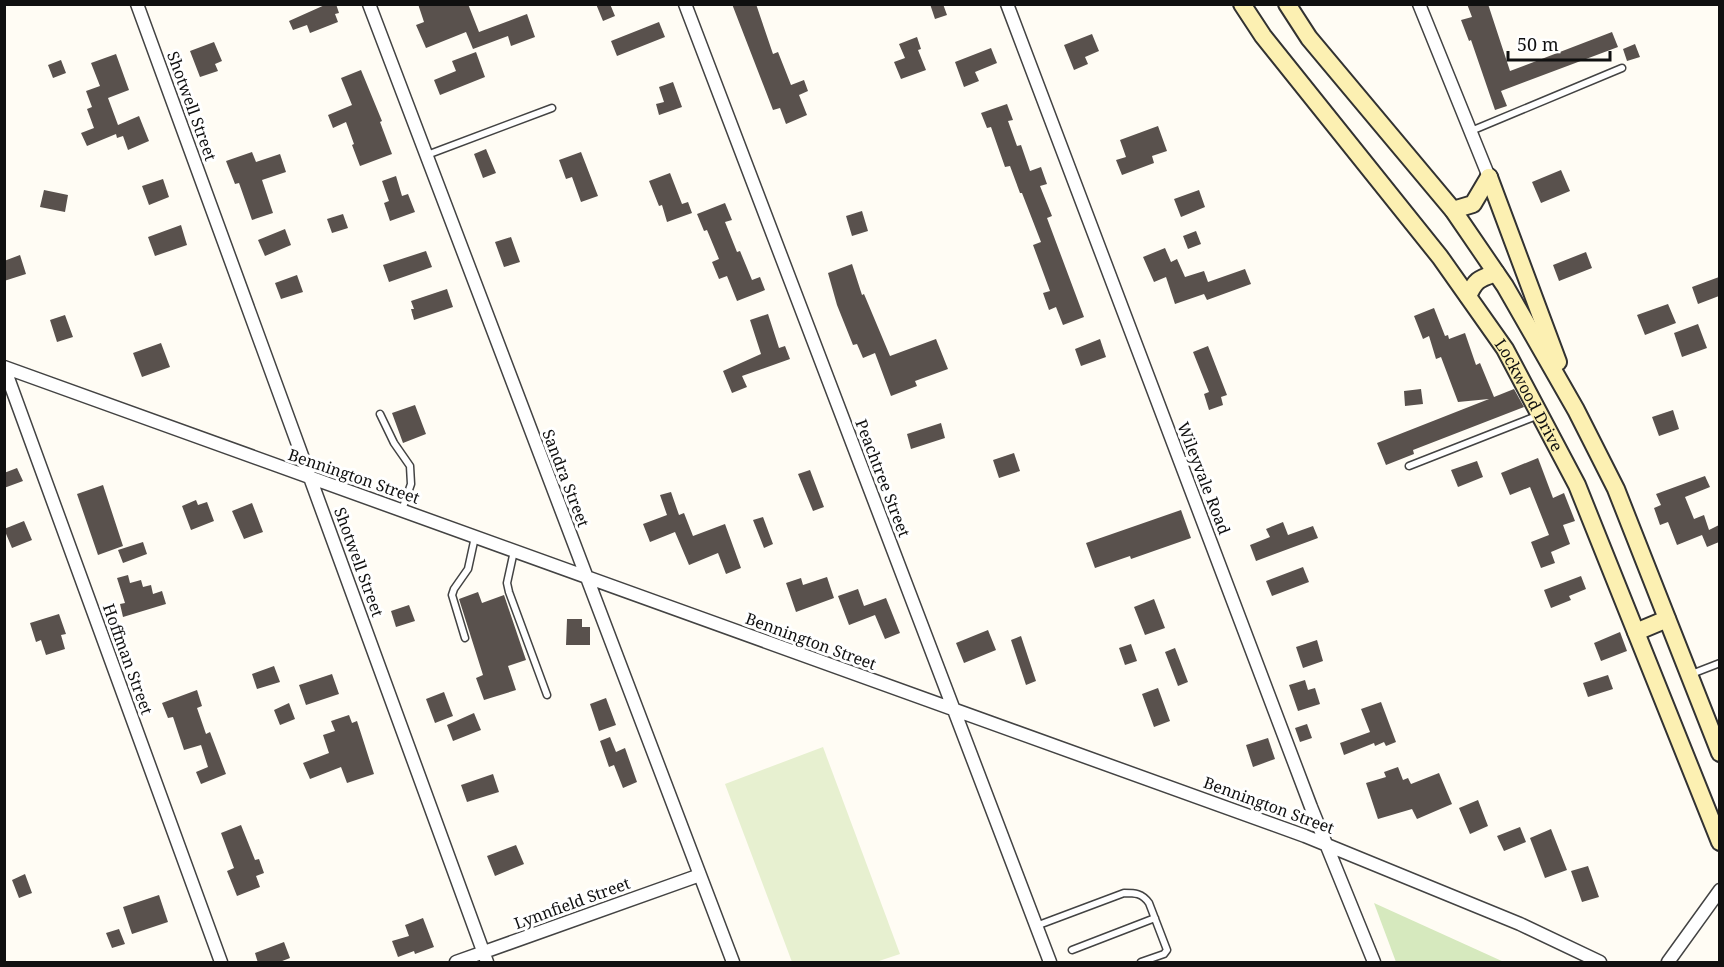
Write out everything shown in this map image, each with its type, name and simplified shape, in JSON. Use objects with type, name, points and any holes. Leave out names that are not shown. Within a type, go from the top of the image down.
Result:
[{"type":"main road","name":"Lockwood Drive","points":[[1242,4],[1263,36],[1440,257],[1505,349],[1577,484],[1719,842]]},
{"type":"main road","name":"Lockwood Drive","points":[[1287,4],[1309,38],[1453,210],[1496,273],[1576,410],[1616,489],[1719,753]]},
{"type":"main road","points":[[1453,210],[1473,204],[1489,177]]},
{"type":"main road","points":[[1489,177],[1576,410]]},
{"type":"main road","points":[[1468,296],[1474,283],[1480,278],[1496,273]]},
{"type":"main road","points":[[1636,632],[1667,619]]},
{"type":"street","name":"Shotwell Street","points":[[137,4],[485,958]]},
{"type":"street","name":"Sandra Street","points":[[369,4],[585,577],[734,963]]},
{"type":"street","name":"Peachtree Street","points":[[686,4],[1050,963]]},
{"type":"street","name":"Wileyvale Road","points":[[1007,4],[1326,843],[1374,963]]},
{"type":"street","points":[[1419,4],[1489,177]]},
{"type":"street","name":"Bennington Street","points":[[4,367],[1326,843],[1520,924],[1600,963]]},
{"type":"street","name":"Hoffman Street","points":[[4,367],[220,963]]},
{"type":"street","name":"Lynnfield Street","points":[[456,963],[485,958],[700,875]]},
{"type":"street","points":[[1668,963],[1719,890]]},
{"type":"lane","points":[[1470,131],[1622,68]]},
{"type":"lane","points":[[426,156],[552,108]]},
{"type":"lane","points":[[380,414],[394,443],[410,466],[411,484],[402,511]]},
{"type":"lane","points":[[1409,466],[1540,415]]},
{"type":"lane","points":[[465,638],[452,596],[454,589],[468,569],[475,537]]},
{"type":"lane","points":[[514,551],[507,583],[509,592],[547,694]]},
{"type":"lane","points":[[1689,675],[1719,663]]},
{"type":"lane","points":[[1036,926],[1124,893],[1136,893],[1145,897],[1149,903],[1167,950],[1164,954],[1141,963]]},
{"type":"lane","points":[[1072,950],[1155,918]]},
{"type":"green space","points":[[823,747],[900,954],[876,962],[792,962],[725,784]]},
{"type":"green space","points":[[1374,903],[1504,962],[1396,962]]},
{"type":"building","points":[[327,4],[336,4],[339,13],[335,14],[338,22],[310,33],[307,25],[293,30],[289,21]]},
{"type":"building","points":[[418,4],[468,4],[479,32],[527,14],[535,37],[511,46],[508,36],[473,49],[466,32],[426,48],[416,25],[424,22]]},
{"type":"building","points":[[596,4],[610,4],[615,16],[603,21]]},
{"type":"building","points":[[732,4],[756,4],[773,54],[778,52],[791,85],[804,80],[808,91],[799,95],[807,115],[786,124],[780,108],[773,110]]},
{"type":"building","points":[[930,4],[943,4],[947,15],[935,19]]},
{"type":"building","points":[[1467,4],[1488,4],[1510,71],[1612,32],[1618,47],[1501,91],[1507,106],[1495,110],[1471,40],[1469,41],[1461,20],[1472,17]]},
{"type":"building","points":[[659,22],[665,37],[617,56],[611,41]]},
{"type":"building","points":[[1092,34],[1099,51],[1085,57],[1088,64],[1074,70],[1064,45]]},
{"type":"building","points":[[917,37],[921,49],[918,50],[926,70],[901,79],[894,62],[905,58],[899,44]]},
{"type":"building","points":[[214,42],[222,61],[215,64],[218,71],[200,77],[190,51]]},
{"type":"building","points":[[1635,44],[1640,57],[1627,61],[1623,49]]},
{"type":"building","points":[[991,48],[997,63],[975,72],[979,81],[964,87],[955,62]]},
{"type":"building","points":[[476,52],[485,77],[440,95],[434,80],[456,71],[452,61]]},
{"type":"building","points":[[116,54],[129,90],[108,98],[118,125],[139,116],[149,141],[128,150],[123,136],[117,138],[116,134],[87,146],[81,133],[94,128],[87,109],[92,107],[86,91],[100,86],[91,63]]},
{"type":"building","points":[[61,60],[66,73],[53,78],[48,65]]},
{"type":"building","points":[[361,70],[382,121],[380,122],[392,154],[360,166],[346,122],[333,128],[328,115],[352,105],[341,78]]},
{"type":"building","points":[[673,82],[682,107],[659,115],[656,104],[664,102],[659,87]]},
{"type":"building","points":[[1007,104],[1013,120],[1008,121],[1017,146],[1021,145],[1030,171],[1041,167],[1047,184],[1040,186],[1052,216],[1047,218],[1084,317],[1063,325],[1056,307],[1049,310],[1043,293],[1050,291],[1033,245],[1041,242],[1010,166],[1005,167],[991,127],[987,128],[981,113]]},
{"type":"building","points":[[1158,126],[1167,151],[1152,156],[1154,163],[1122,175],[1116,160],[1126,157],[1120,140]]},
{"type":"building","points":[[486,149],[496,173],[483,178],[474,154]]},
{"type":"building","points":[[252,152],[256,162],[280,154],[286,172],[262,180],[273,213],[252,220],[239,183],[235,184],[226,161]]},
{"type":"building","points":[[581,152],[598,196],[581,202],[572,177],[566,179],[559,160]]},
{"type":"building","points":[[1561,170],[1570,191],[1541,203],[1532,182]]},
{"type":"building","points":[[670,173],[682,204],[688,202],[692,213],[667,222],[662,205],[659,206],[649,181]]},
{"type":"building","points":[[396,176],[402,196],[408,194],[415,212],[390,221],[384,203],[389,201],[382,181]]},
{"type":"building","points":[[163,179],[169,197],[149,205],[142,186]]},
{"type":"building","points":[[44,190],[68,195],[65,212],[40,207]]},
{"type":"building","points":[[1199,190],[1205,207],[1181,217],[1174,199]]},
{"type":"building","points":[[725,203],[732,220],[725,222],[737,252],[740,251],[752,280],[760,277],[765,290],[737,301],[727,276],[719,279],[712,262],[719,259],[707,230],[704,231],[697,214]]},
{"type":"building","points":[[862,211],[868,231],[852,236],[846,216]]},
{"type":"building","points":[[343,214],[348,228],[332,233],[327,219]]},
{"type":"building","points":[[181,225],[187,245],[155,256],[148,237]]},
{"type":"building","points":[[285,229],[291,245],[265,256],[258,240]]},
{"type":"building","points":[[1196,231],[1201,244],[1188,249],[1183,236]]},
{"type":"building","points":[[511,237],[520,262],[504,267],[495,242]]},
{"type":"building","points":[[1165,248],[1171,262],[1177,259],[1185,277],[1204,271],[1208,282],[1245,269],[1251,284],[1207,300],[1204,294],[1175,304],[1166,277],[1154,282],[1143,257]]},
{"type":"building","points":[[426,251],[432,267],[389,282],[383,265]]},
{"type":"building","points":[[1586,252],[1592,268],[1559,281],[1553,265]]},
{"type":"building","points":[[20,255],[26,274],[4,281],[4,261]]},
{"type":"building","points":[[852,264],[862,295],[864,294],[890,356],[936,339],[948,369],[915,381],[917,386],[891,396],[875,353],[863,358],[857,344],[853,345],[837,305],[828,273]]},
{"type":"building","points":[[297,275],[303,292],[281,299],[275,283]]},
{"type":"building","points":[[1719,277],[1719,296],[1698,304],[1692,287]]},
{"type":"building","points":[[447,289],[453,307],[414,320],[411,301]]},
{"type":"building","points":[[1668,304],[1676,323],[1645,335],[1637,315]]},
{"type":"building","points":[[1434,308],[1445,336],[1448,335],[1449,339],[1465,333],[1476,365],[1480,363],[1494,397],[1514,389],[1524,407],[1413,450],[1414,454],[1386,465],[1377,443],[1489,399],[1458,402],[1441,357],[1436,359],[1429,336],[1423,339],[1414,316]]},
{"type":"building","points":[[768,314],[779,348],[785,346],[790,359],[742,376],[747,387],[732,393],[723,371],[761,354],[750,320]]},
{"type":"building","points":[[65,315],[73,337],[57,342],[50,320]]},
{"type":"building","points":[[1698,324],[1707,348],[1682,357],[1674,333]]},
{"type":"building","points":[[1100,339],[1106,357],[1081,366],[1075,349]]},
{"type":"building","points":[[161,343],[170,367],[142,377],[133,353]]},
{"type":"building","points":[[1208,346],[1227,395],[1221,397],[1223,405],[1209,410],[1204,394],[1209,392],[1193,352]]},
{"type":"building","points":[[1421,389],[1423,404],[1405,406],[1404,391]]},
{"type":"building","points":[[415,405],[426,434],[403,443],[392,413]]},
{"type":"building","points":[[1673,410],[1679,429],[1659,436],[1652,417]]},
{"type":"building","points":[[941,423],[945,438],[911,449],[907,434]]},
{"type":"building","points":[[1014,453],[1020,471],[999,478],[993,460]]},
{"type":"building","points":[[1538,458],[1553,498],[1564,493],[1575,521],[1563,525],[1570,544],[1551,552],[1555,563],[1541,568],[1531,542],[1549,535],[1530,487],[1510,495],[1501,473]]},
{"type":"building","points":[[1477,461],[1483,477],[1458,487],[1451,470]]},
{"type":"building","points":[[17,468],[23,481],[4,488],[4,473]]},
{"type":"building","points":[[810,470],[824,507],[813,511],[798,474]]},
{"type":"building","points":[[1705,476],[1710,487],[1685,497],[1694,519],[1704,515],[1709,530],[1719,525],[1719,542],[1707,547],[1702,535],[1677,545],[1668,522],[1660,525],[1654,508],[1661,505],[1656,494]]},
{"type":"building","points":[[103,485],[123,546],[98,555],[77,494]]},
{"type":"building","points":[[671,492],[679,515],[684,513],[693,536],[725,524],[741,568],[726,574],[718,553],[689,565],[675,532],[650,542],[643,524],[667,515],[660,495]]},
{"type":"building","points":[[196,500],[198,505],[207,502],[214,521],[191,530],[182,506]]},
{"type":"building","points":[[252,503],[263,532],[244,539],[232,511]]},
{"type":"building","points":[[1181,510],[1191,538],[1131,559],[1130,556],[1095,568],[1086,543]]},
{"type":"building","points":[[763,517],[773,544],[764,548],[753,520]]},
{"type":"building","points":[[24,521],[32,540],[12,548],[4,529]]},
{"type":"building","points":[[1283,522],[1288,535],[1313,526],[1318,538],[1256,561],[1250,545],[1270,537],[1266,529]]},
{"type":"building","points":[[143,542],[147,554],[123,563],[118,550]]},
{"type":"building","points":[[1303,567],[1309,582],[1272,596],[1266,581]]},
{"type":"building","points":[[128,575],[130,583],[141,580],[143,587],[151,585],[153,594],[162,591],[166,604],[123,617],[120,604],[125,603],[117,578]]},
{"type":"building","points":[[1581,576],[1586,589],[1569,596],[1571,600],[1551,608],[1544,590]]},
{"type":"building","points":[[827,577],[834,598],[796,612],[786,583],[801,578],[803,585]]},
{"type":"building","points":[[858,589],[864,606],[886,598],[900,633],[885,639],[875,615],[849,625],[838,596]]},
{"type":"building","points":[[478,592],[482,603],[504,595],[526,660],[508,666],[516,690],[484,700],[476,678],[483,675],[459,599]]},
{"type":"building","points":[[1154,599],[1165,628],[1145,635],[1134,607]]},
{"type":"building","points":[[409,605],[415,621],[396,627],[391,611]]},
{"type":"building","points":[[59,614],[66,634],[61,635],[65,649],[46,655],[41,640],[36,642],[30,623]]},
{"type":"building","points":[[567,619],[582,619],[582,627],[590,627],[590,645],[566,645]]},
{"type":"building","points":[[988,630],[996,650],[964,663],[956,643]]},
{"type":"building","points":[[1620,632],[1627,651],[1601,661],[1594,643]]},
{"type":"building","points":[[1021,636],[1036,681],[1026,685],[1011,640]]},
{"type":"building","points":[[1317,640],[1323,661],[1303,668],[1296,647]]},
{"type":"building","points":[[1131,644],[1137,661],[1125,665],[1119,648]]},
{"type":"building","points":[[1175,648],[1188,682],[1178,686],[1165,652]]},
{"type":"building","points":[[274,666],[280,682],[257,689],[252,674]]},
{"type":"building","points":[[332,674],[339,694],[306,705],[299,685]]},
{"type":"building","points":[[1608,675],[1613,689],[1588,697],[1583,683]]},
{"type":"building","points":[[1305,680],[1308,690],[1315,688],[1320,704],[1298,711],[1289,685]]},
{"type":"building","points":[[1158,688],[1170,721],[1154,727],[1142,694]]},
{"type":"building","points":[[197,690],[202,706],[197,708],[206,734],[210,732],[226,774],[201,784],[196,772],[208,767],[201,745],[184,750],[173,717],[168,718],[162,703]]},
{"type":"building","points":[[444,692],[453,716],[435,723],[426,699]]},
{"type":"building","points":[[606,698],[616,725],[599,731],[590,704]]},
{"type":"building","points":[[1381,702],[1396,742],[1386,746],[1384,742],[1375,746],[1374,743],[1344,755],[1340,743],[1370,732],[1361,709]]},
{"type":"building","points":[[289,703],[295,719],[280,725],[274,710]]},
{"type":"building","points":[[474,713],[481,730],[453,741],[447,725]]},
{"type":"building","points":[[349,715],[352,723],[357,721],[374,774],[347,783],[341,767],[310,779],[303,763],[329,753],[323,735],[335,731],[331,721]]},
{"type":"building","points":[[1307,724],[1312,738],[1300,742],[1295,728]]},
{"type":"building","points":[[610,737],[616,752],[625,748],[637,782],[623,788],[614,765],[609,767],[600,741]]},
{"type":"building","points":[[1268,738],[1275,759],[1253,767],[1246,745]]},
{"type":"building","points":[[1398,767],[1403,780],[1408,778],[1411,784],[1439,773],[1452,804],[1417,819],[1412,809],[1378,819],[1366,783],[1386,777],[1384,772]]},
{"type":"building","points":[[493,774],[499,792],[467,802],[461,785]]},
{"type":"building","points":[[1478,800],[1488,826],[1470,834],[1459,808]]},
{"type":"building","points":[[241,825],[255,860],[259,859],[264,873],[256,876],[260,887],[237,896],[227,871],[234,868],[221,833]]},
{"type":"building","points":[[1520,827],[1526,842],[1504,851],[1497,836]]},
{"type":"building","points":[[1551,829],[1567,870],[1545,878],[1530,838]]},
{"type":"building","points":[[516,845],[524,864],[495,876],[487,856]]},
{"type":"building","points":[[1588,866],[1599,897],[1582,902],[1571,871]]},
{"type":"building","points":[[25,874],[32,893],[19,898],[12,880]]},
{"type":"building","points":[[159,895],[168,922],[132,934],[123,907]]},
{"type":"building","points":[[423,918],[434,947],[398,957],[392,941],[409,936],[405,925]]},
{"type":"building","points":[[119,929],[125,944],[112,948],[106,933]]},
{"type":"building","points":[[284,942],[290,958],[277,963],[258,963],[255,953]]}]
